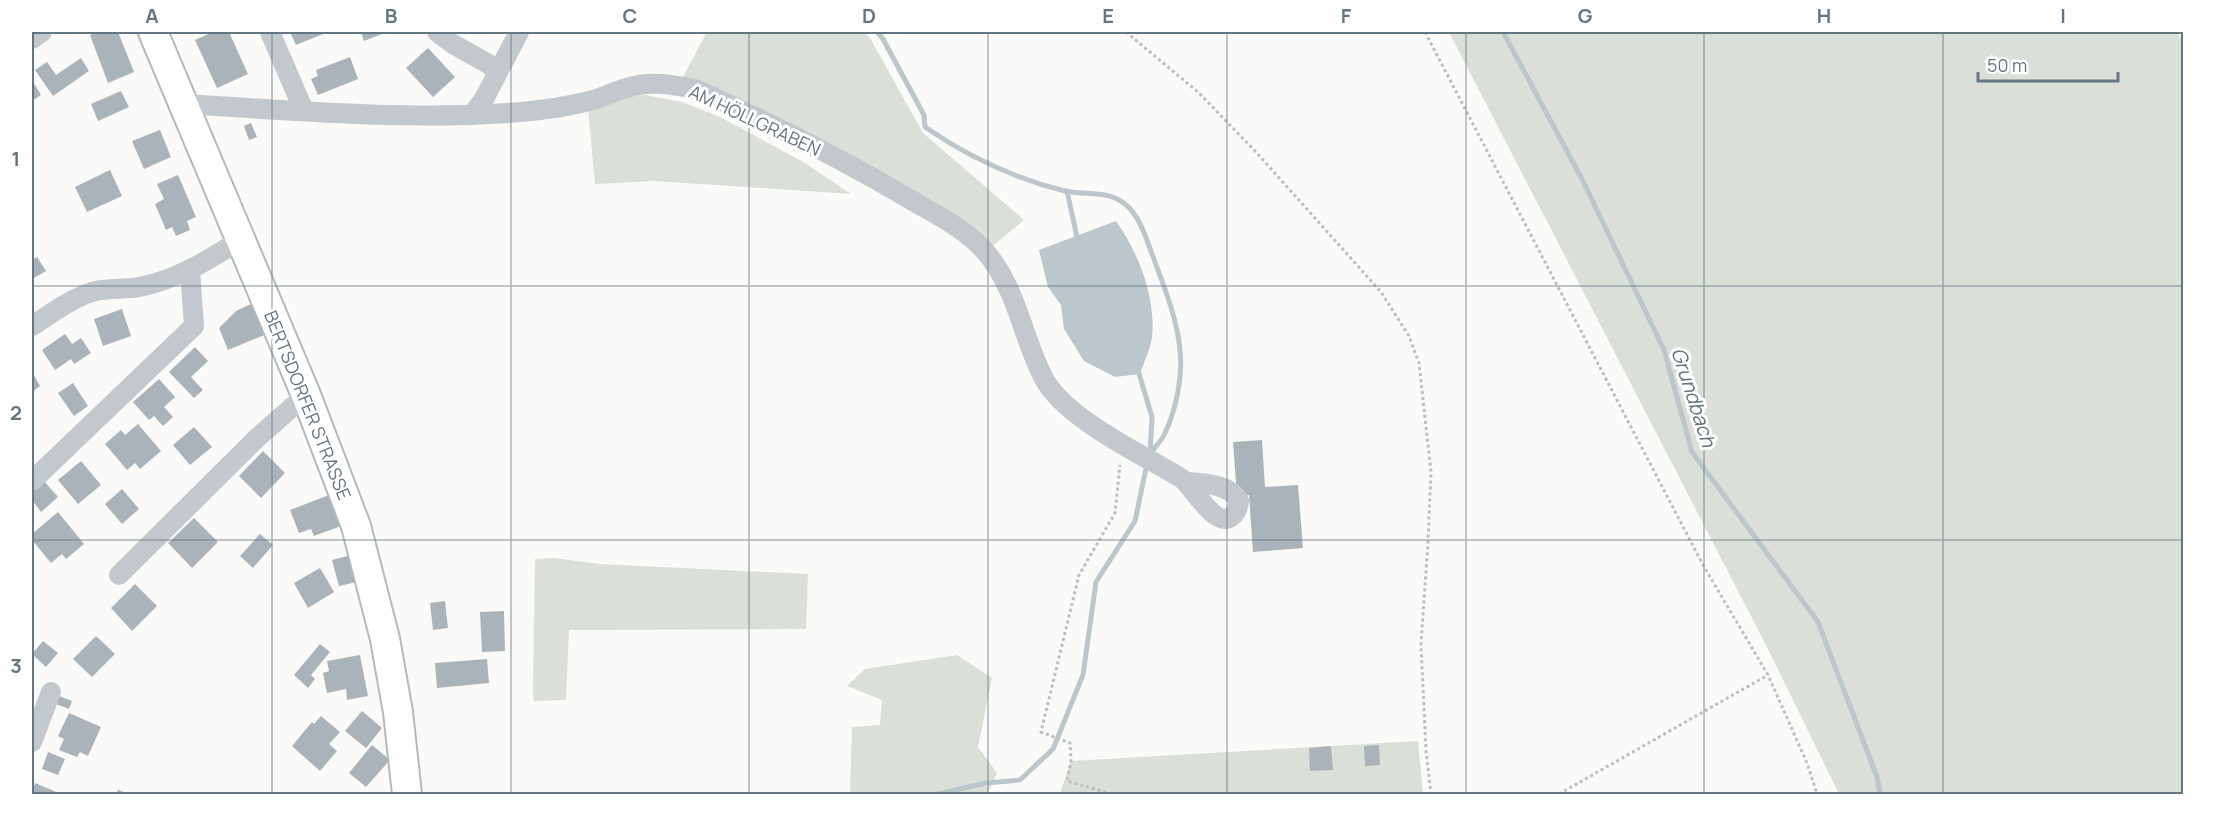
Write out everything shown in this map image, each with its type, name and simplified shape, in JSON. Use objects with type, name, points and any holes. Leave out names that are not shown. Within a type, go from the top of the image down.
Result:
[{"type":"main road","name":"BERTSDORFER STRASSE","points":[[153,32],[306,395],[356,526],[385,639],[398,712],[407,795]]},
{"type":"street","points":[[32,39],[42,32]]},
{"type":"street","points":[[270,32],[304,111]]},
{"type":"street","points":[[437,32],[453,44],[499,70]]},
{"type":"street","points":[[472,115],[484,99],[519,32]]},
{"type":"street","name":"AM HÖLLGRABEN","points":[[185,110],[199,105],[395,116],[472,115],[510,113],[582,102],[650,82],[695,89],[865,174],[963,232],[982,248],[997,266],[1017,306],[1044,378],[1056,396],[1068,408],[1186,482]]},
{"type":"street","points":[[32,327],[78,297],[95,290],[138,287],[165,280],[190,269],[240,240]]},
{"type":"street","points":[[32,481],[194,326],[190,269]]},
{"type":"street","points":[[119,575],[257,438],[306,395]]},
{"type":"street","points":[[32,742],[51,692]]},
{"type":"path","points":[[1126,32],[1198,92],[1256,152],[1381,292],[1409,336],[1419,363],[1431,472],[1421,644],[1426,751],[1431,795]]},
{"type":"path","points":[[1425,32],[1704,565],[1768,675],[1807,763],[1817,795]]},
{"type":"path","points":[[1111,436],[1120,466],[1115,513],[1079,575],[1041,732],[1070,743],[1071,761],[1067,781],[1112,795]]},
{"type":"path","points":[[1559,795],[1768,675]]},
{"type":"path","points":[[1142,795],[1180,795]]},
{"type":"shaded area","points":[[707,32],[863,32],[870,38],[923,133],[1024,220],[989,249],[683,77]]},
{"type":"shaded area","points":[[1449,32],[2176,32],[2184,41],[2183,794],[1839,794],[1769,651]]},
{"type":"shaded area","points":[[645,95],[682,102],[720,117],[805,163],[851,194],[655,181],[595,184],[588,109],[614,97]]},
{"type":"shaded area","points":[[1116,221],[1139,262],[1148,292],[1153,323],[1151,342],[1140,374],[1115,377],[1084,361],[1064,329],[1061,305],[1048,287],[1039,250]]},
{"type":"shaded area","points":[[554,558],[599,564],[808,574],[806,629],[569,630],[566,700],[534,701],[535,559]]},
{"type":"shaded area","points":[[957,655],[992,678],[978,747],[997,773],[988,792],[850,794],[852,727],[880,725],[882,700],[847,686],[865,669]]},
{"type":"shaded area","points":[[1418,741],[1423,794],[1060,794],[1071,761]]},
{"type":"building","points":[[99,32],[118,32],[134,72],[108,83],[90,35]]},
{"type":"building","points":[[213,32],[229,32],[248,74],[217,88],[195,40]]},
{"type":"building","points":[[290,32],[328,32],[296,45]]},
{"type":"building","points":[[361,32],[387,32],[364,41]]},
{"type":"building","points":[[428,48],[455,77],[433,97],[406,68]]},
{"type":"building","points":[[350,57],[358,79],[318,95],[311,79],[318,76],[316,70]]},
{"type":"building","points":[[81,58],[89,71],[53,96],[35,70],[47,62],[56,75]]},
{"type":"building","points":[[32,80],[41,95],[32,101]]},
{"type":"building","points":[[121,91],[129,107],[98,121],[91,104]]},
{"type":"building","points":[[251,123],[257,137],[249,140],[244,126]]},
{"type":"building","points":[[160,130],[171,157],[144,169],[132,141]]},
{"type":"building","points":[[110,170],[122,196],[87,212],[75,187]]},
{"type":"building","points":[[178,175],[196,217],[187,221],[190,230],[176,236],[172,227],[166,230],[155,204],[164,199],[157,184]]},
{"type":"building","points":[[37,257],[46,271],[32,279],[32,260]]},
{"type":"building","points":[[251,304],[264,335],[228,350],[219,328],[236,311]]},
{"type":"building","points":[[122,309],[131,336],[103,346],[94,319]]},
{"type":"building","points":[[65,334],[72,344],[81,338],[91,353],[74,364],[71,359],[55,370],[42,350]]},
{"type":"building","points":[[195,347],[208,361],[191,377],[203,390],[194,398],[169,372]]},
{"type":"building","points":[[32,372],[40,386],[32,392]]},
{"type":"building","points":[[159,379],[175,397],[164,407],[173,417],[163,426],[154,416],[149,420],[133,402]]},
{"type":"building","points":[[73,383],[88,406],[74,416],[58,393]]},
{"type":"building","points":[[138,424],[161,451],[140,469],[135,463],[127,470],[105,444],[121,430],[125,435]]},
{"type":"building","points":[[194,427],[212,447],[190,465],[173,445]]},
{"type":"building","points":[[1262,440],[1265,487],[1298,485],[1303,548],[1253,552],[1249,495],[1237,496],[1233,442]]},
{"type":"building","points":[[263,451],[285,473],[261,498],[239,476]]},
{"type":"building","points":[[81,461],[101,485],[78,504],[58,480]]},
{"type":"building","points":[[44,481],[58,497],[41,512],[32,500],[32,492]]},
{"type":"building","points":[[122,489],[139,509],[122,524],[105,504]]},
{"type":"building","points":[[329,495],[341,526],[314,536],[311,529],[299,533],[290,510]]},
{"type":"building","points":[[58,512],[84,544],[66,559],[62,554],[51,563],[32,540],[32,534]]},
{"type":"building","points":[[194,518],[218,542],[192,568],[168,543]]},
{"type":"building","points":[[260,534],[273,545],[253,568],[240,556]]},
{"type":"building","points":[[351,555],[357,582],[339,586],[332,560]]},
{"type":"building","points":[[320,568],[334,592],[308,608],[294,583]]},
{"type":"building","points":[[135,584],[157,606],[132,631],[111,608]]},
{"type":"building","points":[[445,601],[448,628],[433,630],[430,603]]},
{"type":"building","points":[[504,611],[505,651],[482,652],[480,612]]},
{"type":"building","points":[[96,636],[115,654],[92,677],[73,659]]},
{"type":"building","points":[[43,641],[58,653],[46,667],[32,654]]},
{"type":"building","points":[[320,644],[330,652],[311,675],[315,679],[308,688],[294,675]]},
{"type":"building","points":[[360,655],[368,696],[347,700],[346,689],[327,693],[323,673],[329,671],[327,661]]},
{"type":"building","points":[[487,659],[489,683],[437,688],[435,663]]},
{"type":"building","points":[[59,696],[72,701],[69,709],[56,704]]},
{"type":"building","points":[[362,711],[382,728],[366,748],[345,731]]},
{"type":"building","points":[[69,713],[101,727],[88,756],[80,752],[77,757],[59,750],[64,739],[58,736]]},
{"type":"building","points":[[321,716],[340,732],[329,744],[337,751],[320,771],[292,746],[312,722],[314,724]]},
{"type":"building","points":[[372,745],[390,760],[366,787],[349,773]]},
{"type":"building","points":[[1379,745],[1380,765],[1365,766],[1364,746]]},
{"type":"building","points":[[1331,746],[1333,770],[1310,771],[1309,748]]},
{"type":"building","points":[[48,752],[65,759],[58,775],[42,769]]},
{"type":"building","points":[[35,783],[61,794],[32,794]]},
{"type":"building","points":[[118,790],[130,794],[116,794]]},
{"type":"waterway","points":[[877,32],[924,115],[925,127],[958,148],[1010,173],[1065,191],[1113,197],[1126,204],[1136,216],[1147,239],[1169,301],[1176,325],[1181,360],[1178,393],[1172,415],[1164,435],[1151,453]]},
{"type":"waterway","name":"Grundbach","points":[[1503,32],[1583,181],[1664,350],[1692,452],[1818,622],[1877,777],[1880,794]]},
{"type":"waterway","points":[[1067,191],[1078,242]]},
{"type":"waterway","points":[[1137,367],[1152,417],[1150,455]]},
{"type":"waterway","points":[[938,794],[986,783],[1020,780],[1053,749],[1083,675],[1096,582],[1135,521],[1147,464]]}]
